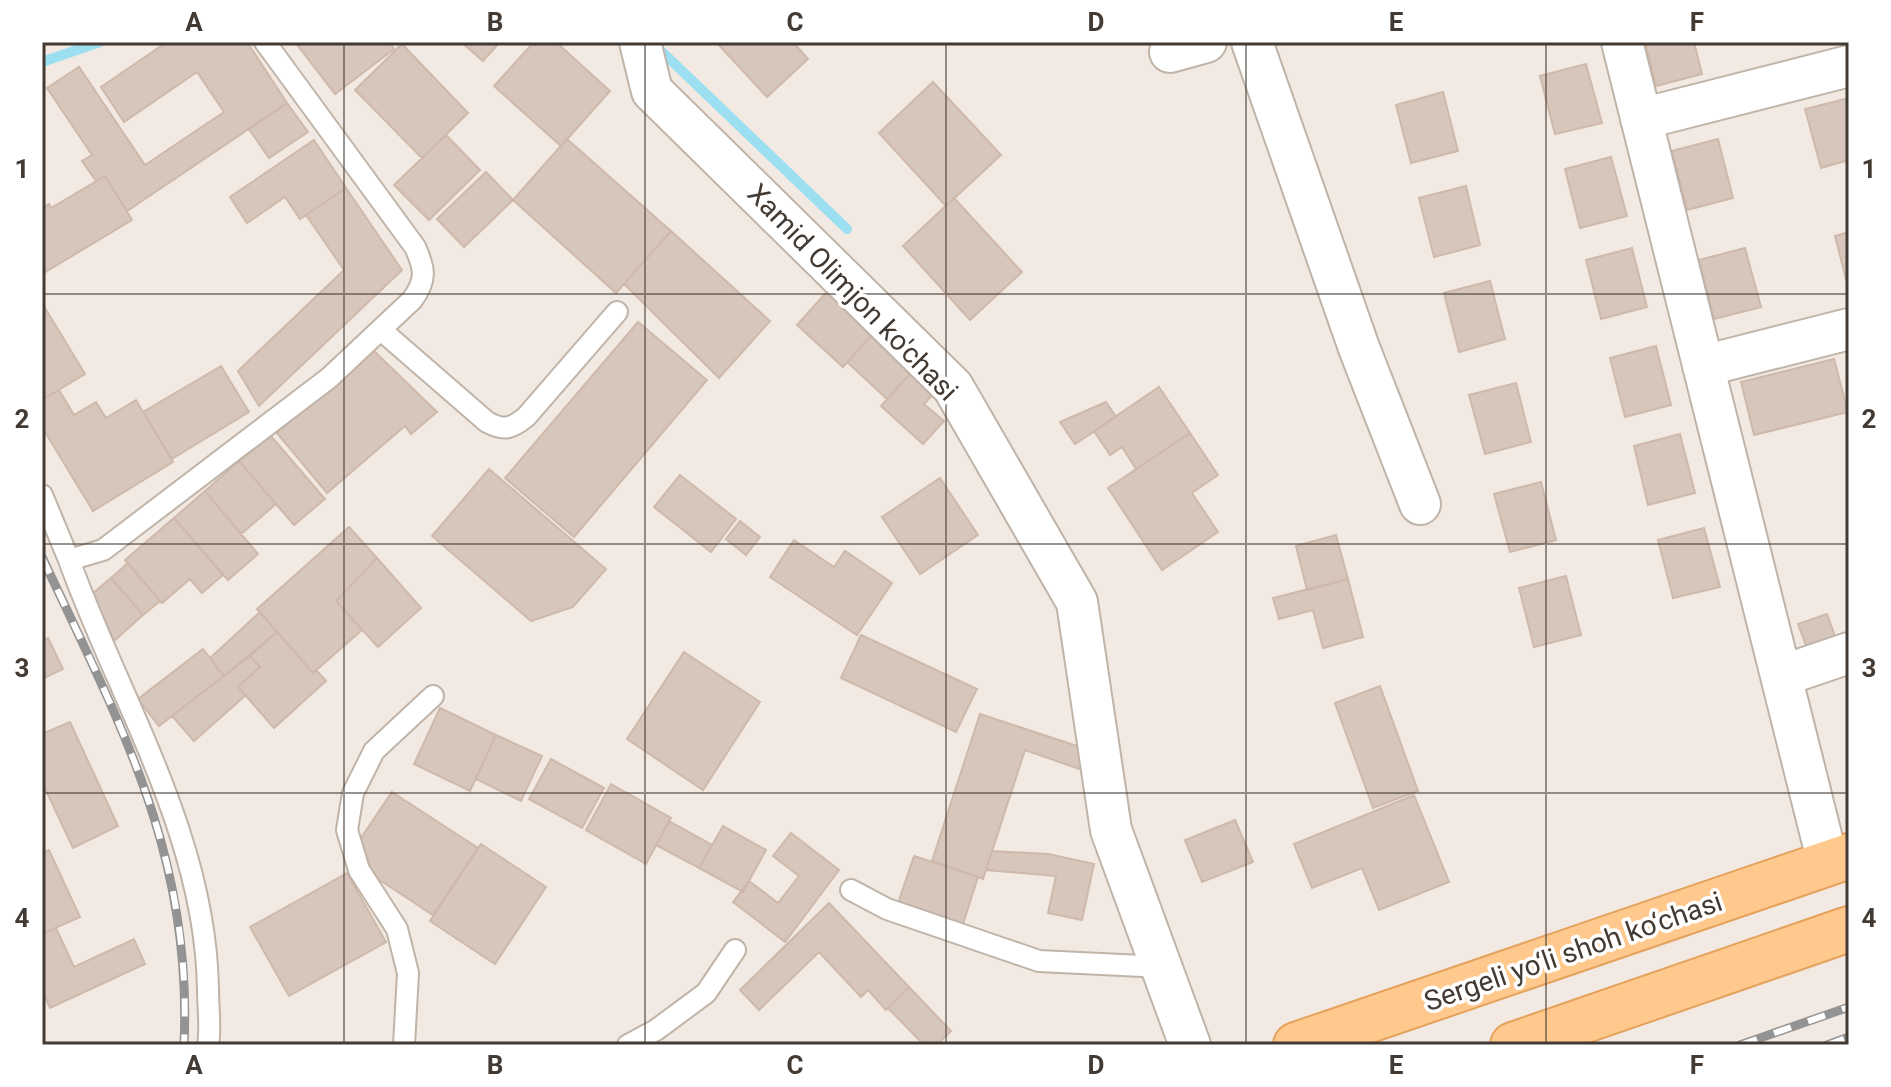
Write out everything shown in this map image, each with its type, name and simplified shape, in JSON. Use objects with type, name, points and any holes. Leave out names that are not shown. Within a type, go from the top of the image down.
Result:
[{"type":"main road","name":"Sergeli yo‘li shoh ko‘chasi","points":[[1296,1045],[1839,860]]},
{"type":"main road","points":[[1513,1045],[1849,929]]},
{"type":"street","points":[[1252,42],[1359,348],[1420,504]]},
{"type":"street","points":[[1622,42],[1781,676],[1839,860]]},
{"type":"street","name":"Xamid Olimjon ko'chasi","points":[[642,51],[652,91],[953,387],[1077,602],[1111,830],[1190,1045]]},
{"type":"street","points":[[1641,119],[1849,66]]},
{"type":"street","points":[[1703,366],[1849,329]]},
{"type":"street","points":[[1781,676],[1849,653]]},
{"type":"lane","points":[[69,560],[103,550],[131,531],[329,378],[412,300],[423,285],[425,269],[415,247],[265,42]]},
{"type":"lane","points":[[381,330],[487,422],[500,429],[512,428],[526,417],[617,312]]},
{"type":"lane","points":[[42,495],[149,743],[189,864],[208,959],[208,1045]]},
{"type":"lane","points":[[404,1045],[408,973],[397,929],[359,870],[347,830],[353,793],[374,751],[433,696]]},
{"type":"lane","points":[[851,890],[887,909],[1039,961],[1163,967]]},
{"type":"lane","points":[[628,1045],[656,1030],[706,993],[735,950]]},
{"type":"building","points":[[167,42],[247,42],[287,103],[127,211],[105,176],[96,181],[82,161],[92,155],[47,88],[79,67],[145,165],[224,112],[197,72],[124,122],[101,87]]},
{"type":"building","points":[[295,42],[389,42],[394,49],[335,94]]},
{"type":"building","points":[[461,42],[500,42],[483,61]]},
{"type":"building","points":[[534,42],[556,42],[610,91],[561,146],[494,86]]},
{"type":"building","points":[[716,42],[793,42],[808,59],[767,97]]},
{"type":"building","points":[[1645,42],[1694,42],[1702,74],[1656,86]]},
{"type":"building","points":[[402,44],[468,113],[422,158],[355,90]]},
{"type":"building","points":[[1586,64],[1602,123],[1555,134],[1540,76]]},
{"type":"building","points":[[933,82],[1001,155],[946,206],[879,133]]},
{"type":"building","points":[[1443,92],[1458,151],[1411,163],[1396,105]]},
{"type":"building","points":[[1849,98],[1849,160],[1821,168],[1805,109]]},
{"type":"building","points":[[287,103],[308,132],[269,158],[249,129]]},
{"type":"building","points":[[446,135],[480,170],[429,220],[394,185]]},
{"type":"building","points":[[567,139],[671,231],[616,293],[513,200]]},
{"type":"building","points":[[1718,139],[1733,198],[1687,210],[1672,151]]},
{"type":"building","points":[[314,140],[346,188],[300,219],[285,197],[247,223],[230,197]]},
{"type":"building","points":[[1611,157],[1627,216],[1580,228],[1565,169]]},
{"type":"building","points":[[486,172],[513,200],[464,247],[437,219]]},
{"type":"building","points":[[105,176],[132,220],[42,274],[42,208],[49,204],[51,208]]},
{"type":"building","points":[[1466,186],[1480,245],[1434,257],[1419,198]]},
{"type":"building","points":[[346,188],[402,270],[259,406],[238,371],[344,270],[306,215]]},
{"type":"building","points":[[954,198],[1022,272],[970,320],[903,246]]},
{"type":"building","points":[[671,231],[770,321],[719,378],[624,284]]},
{"type":"building","points":[[1849,232],[1849,291],[1835,236]]},
{"type":"building","points":[[1632,248],[1647,307],[1601,319],[1586,260]]},
{"type":"building","points":[[1745,248],[1761,307],[1714,319],[1699,260]]},
{"type":"building","points":[[1490,281],[1505,339],[1459,352],[1444,293]]},
{"type":"building","points":[[833,285],[879,327],[843,367],[797,325]]},
{"type":"building","points":[[42,303],[85,374],[42,400]]},
{"type":"building","points":[[638,322],[707,380],[574,537],[505,478]]},
{"type":"building","points":[[879,327],[919,364],[887,399],[847,362]]},
{"type":"building","points":[[1656,346],[1671,405],[1625,417],[1610,358]]},
{"type":"building","points":[[373,350],[437,412],[411,434],[405,426],[327,493],[277,433]]},
{"type":"building","points":[[1834,359],[1848,412],[1754,435],[1741,382]]},
{"type":"building","points":[[221,366],[249,412],[172,459],[143,412]]},
{"type":"building","points":[[917,366],[940,387],[924,404],[944,421],[923,444],[881,406]]},
{"type":"building","points":[[1516,383],[1531,442],[1485,454],[1469,395]]},
{"type":"building","points":[[1159,387],[1190,433],[1136,469],[1122,447],[1110,455],[1094,431]]},
{"type":"building","points":[[59,390],[74,415],[96,402],[106,418],[136,400],[173,462],[93,511],[42,427],[42,400]]},
{"type":"building","points":[[1106,402],[1116,417],[1075,444],[1060,422]]},
{"type":"building","points":[[1190,433],[1218,475],[1192,493],[1218,532],[1162,570],[1108,488]]},
{"type":"building","points":[[1680,434],[1695,493],[1648,505],[1634,446]]},
{"type":"building","points":[[270,435],[325,499],[294,525],[239,461]]},
{"type":"building","points":[[239,461],[276,504],[241,534],[205,491]]},
{"type":"building","points":[[489,469],[606,569],[573,607],[531,621],[432,536]]},
{"type":"building","points":[[680,475],[736,519],[711,552],[654,507]]},
{"type":"building","points":[[940,478],[978,535],[920,574],[882,517]]},
{"type":"building","points":[[1541,482],[1556,540],[1510,552],[1494,494]]},
{"type":"building","points":[[205,491],[258,554],[228,580],[174,518]]},
{"type":"building","points":[[174,518],[223,575],[202,593],[190,579],[162,603],[125,560]]},
{"type":"building","points":[[740,521],[760,537],[746,555],[726,539]]},
{"type":"building","points":[[349,527],[377,558],[336,601],[362,630],[313,673],[257,609]]},
{"type":"building","points":[[1704,528],[1720,587],[1673,598],[1658,540]]},
{"type":"building","points":[[1336,535],[1348,579],[1307,590],[1296,546]]},
{"type":"building","points":[[794,540],[834,567],[845,551],[892,583],[857,635],[770,577]]},
{"type":"building","points":[[377,558],[421,608],[378,647],[336,601]]},
{"type":"building","points":[[128,563],[160,601],[143,615],[111,578]]},
{"type":"building","points":[[1566,576],[1581,635],[1534,647],[1519,588]]},
{"type":"building","points":[[111,578],[143,615],[114,641],[92,594]]},
{"type":"building","points":[[1348,579],[1363,637],[1323,648],[1313,610],[1279,619],[1273,598]]},
{"type":"building","points":[[260,612],[277,632],[224,676],[210,658]]},
{"type":"building","points":[[1827,614],[1836,639],[1807,648],[1798,624]]},
{"type":"building","points":[[277,632],[313,673],[316,670],[326,681],[274,728],[238,687],[260,667],[250,656]]},
{"type":"building","points":[[861,635],[977,689],[956,732],[841,678]]},
{"type":"building","points":[[48,638],[63,669],[42,679],[42,641]]},
{"type":"building","points":[[203,649],[224,676],[159,726],[138,699]]},
{"type":"building","points":[[684,652],[760,702],[703,790],[627,739]]},
{"type":"building","points":[[250,656],[260,667],[238,687],[246,695],[194,741],[172,716]]},
{"type":"building","points":[[1380,686],[1418,791],[1373,808],[1335,703]]},
{"type":"building","points":[[440,708],[496,735],[470,791],[414,764]]},
{"type":"building","points":[[980,714],[1095,752],[1088,772],[1025,750],[983,879],[932,861]]},
{"type":"building","points":[[70,722],[118,826],[73,848],[42,782],[42,734]]},
{"type":"building","points":[[496,735],[542,756],[521,801],[476,779]]},
{"type":"building","points":[[551,759],[604,788],[582,828],[529,799]]},
{"type":"building","points":[[611,784],[671,818],[646,864],[586,830]]},
{"type":"building","points":[[392,792],[478,848],[433,915],[366,871],[359,841]]},
{"type":"building","points":[[1414,795],[1449,882],[1379,910],[1362,868],[1312,888],[1294,844]]},
{"type":"building","points":[[1235,820],[1253,862],[1202,882],[1185,840]]},
{"type":"building","points":[[669,821],[712,845],[699,868],[656,845]]},
{"type":"building","points":[[723,826],[766,850],[743,892],[699,868]]},
{"type":"building","points":[[791,833],[839,870],[785,942],[733,902],[749,881],[778,903],[799,876],[773,856]]},
{"type":"building","points":[[481,844],[546,887],[495,964],[430,921]]},
{"type":"building","points":[[49,850],[80,917],[42,934],[42,853]]},
{"type":"building","points":[[992,851],[1048,854],[1094,864],[1082,920],[1048,913],[1056,876],[986,870]]},
{"type":"building","points":[[914,856],[978,877],[962,927],[897,906]]},
{"type":"building","points":[[347,873],[386,942],[289,996],[250,927]]},
{"type":"building","points":[[829,903],[909,987],[886,1010],[868,990],[861,997],[819,952],[759,1010],[740,990]]},
{"type":"building","points":[[56,928],[74,967],[134,939],[145,964],[50,1008],[42,991],[42,934]]},
{"type":"building","points":[[909,987],[951,1031],[937,1045],[924,1045],[888,1008]]},
{"type":"waterway","points":[[42,62],[100,42]]},
{"type":"waterway","points":[[655,45],[847,229]]},
{"type":"railway","points":[[42,557],[124,735],[164,851],[177,912],[184,976],[184,1045]]},
{"type":"railway","points":[[1740,1045],[1849,1007]]},
{"type":"railway","points":[[1827,1045],[1849,1037]]}]
